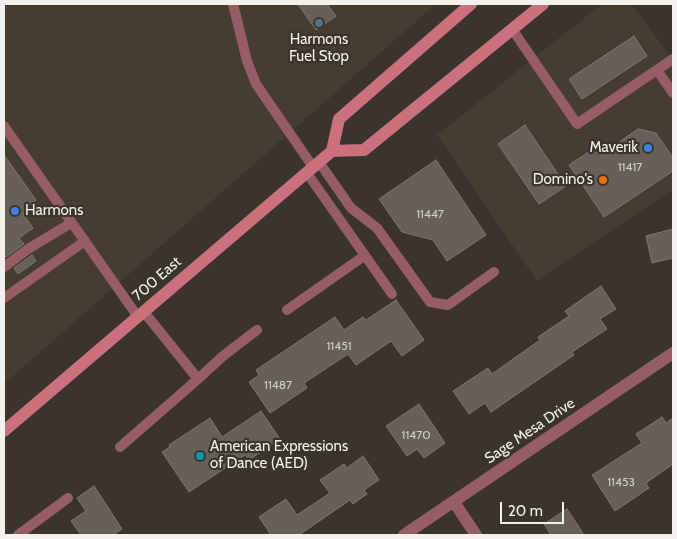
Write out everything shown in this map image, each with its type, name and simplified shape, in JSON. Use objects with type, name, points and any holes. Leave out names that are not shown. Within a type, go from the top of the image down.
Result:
[{"type":"main road","points":[[471,4],[339,119],[332,151],[364,150],[543,4]]},
{"type":"main road","name":"700 East","points":[[4,431],[332,151]]},
{"type":"street","name":"Sage Mesa Drive","points":[[404,535],[673,353]]},
{"type":"street","points":[[454,502],[476,535]]},
{"type":"lane","points":[[233,4],[245,56],[256,84],[313,168],[364,256],[392,294]]},
{"type":"lane","points":[[512,29],[577,124],[673,59]]},
{"type":"lane","points":[[657,70],[673,93]]},
{"type":"lane","points":[[4,126],[84,241],[141,314],[198,379]]},
{"type":"lane","points":[[313,168],[351,208],[377,228],[430,302],[448,306],[494,272]]},
{"type":"lane","points":[[4,267],[28,249],[71,223]]},
{"type":"lane","points":[[4,298],[84,241]]},
{"type":"lane","points":[[287,310],[364,256]]},
{"type":"lane","points":[[120,447],[223,356],[257,330]]},
{"type":"lane","points":[[18,535],[68,498]]},
{"type":"shaded area","points":[[4,4],[436,4],[4,384]]},
{"type":"shaded area","points":[[602,4],[628,4],[633,6],[673,60],[673,190],[537,281],[437,135]]},
{"type":"building","name":"Harmons Fuel Stop","points":[[298,4],[327,4],[336,16],[316,30]]},
{"type":"building","name":"Maverik","points":[[634,36],[647,56],[582,99],[569,79]]},
{"type":"building","points":[[525,125],[566,186],[539,204],[498,144]]},
{"type":"building","points":[[638,129],[656,133],[673,158],[673,171],[604,217],[569,165],[601,144],[606,151]]},
{"type":"building","name":"Harmons","points":[[4,155],[36,200],[23,214],[33,228],[19,238],[24,244],[6,257],[4,255]]},
{"type":"building","points":[[436,160],[486,235],[447,261],[433,240],[402,232],[379,199]]},
{"type":"building","points":[[673,229],[673,258],[652,263],[646,236]]},
{"type":"building","points":[[32,255],[36,261],[18,274],[14,268]]},
{"type":"building","points":[[601,286],[616,309],[600,319],[607,329],[572,352],[574,355],[491,412],[485,403],[469,414],[453,391],[488,368],[492,374],[540,340],[538,337],[569,316],[565,311]]},
{"type":"building","points":[[396,300],[424,340],[402,356],[391,341],[356,365],[348,354],[304,383],[307,388],[270,413],[249,382],[259,375],[256,370],[335,317],[344,330],[363,317],[366,320]]},
{"type":"building","points":[[419,404],[445,443],[424,458],[417,449],[407,456],[386,426]]},
{"type":"building","name":"American Expressions of Dance (AED)","points":[[261,411],[280,439],[249,460],[245,455],[189,492],[162,452],[170,447],[169,445],[210,418],[222,437]]},
{"type":"building","points":[[662,417],[666,423],[673,418],[673,464],[646,483],[649,488],[615,511],[592,475],[642,443],[636,434]]},
{"type":"building","points":[[363,456],[379,480],[364,490],[367,494],[353,504],[350,500],[299,535],[271,535],[259,517],[286,499],[297,515],[330,493],[320,480],[344,464],[347,468]]},
{"type":"building","points":[[94,486],[122,529],[113,535],[81,535],[71,521],[86,511],[77,498]]},
{"type":"building","points":[[567,509],[584,535],[551,535],[544,524]]},
{"type":"place","name":"Harmons Fuel Stop","points":[[319,23]]},
{"type":"place","name":"Maverik","points":[[648,148]]},
{"type":"place","name":"Domino's","points":[[603,180]]},
{"type":"place","name":"Harmons","points":[[15,211]]},
{"type":"place","name":"American Expressions of Dance (AED)","points":[[200,456]]}]
